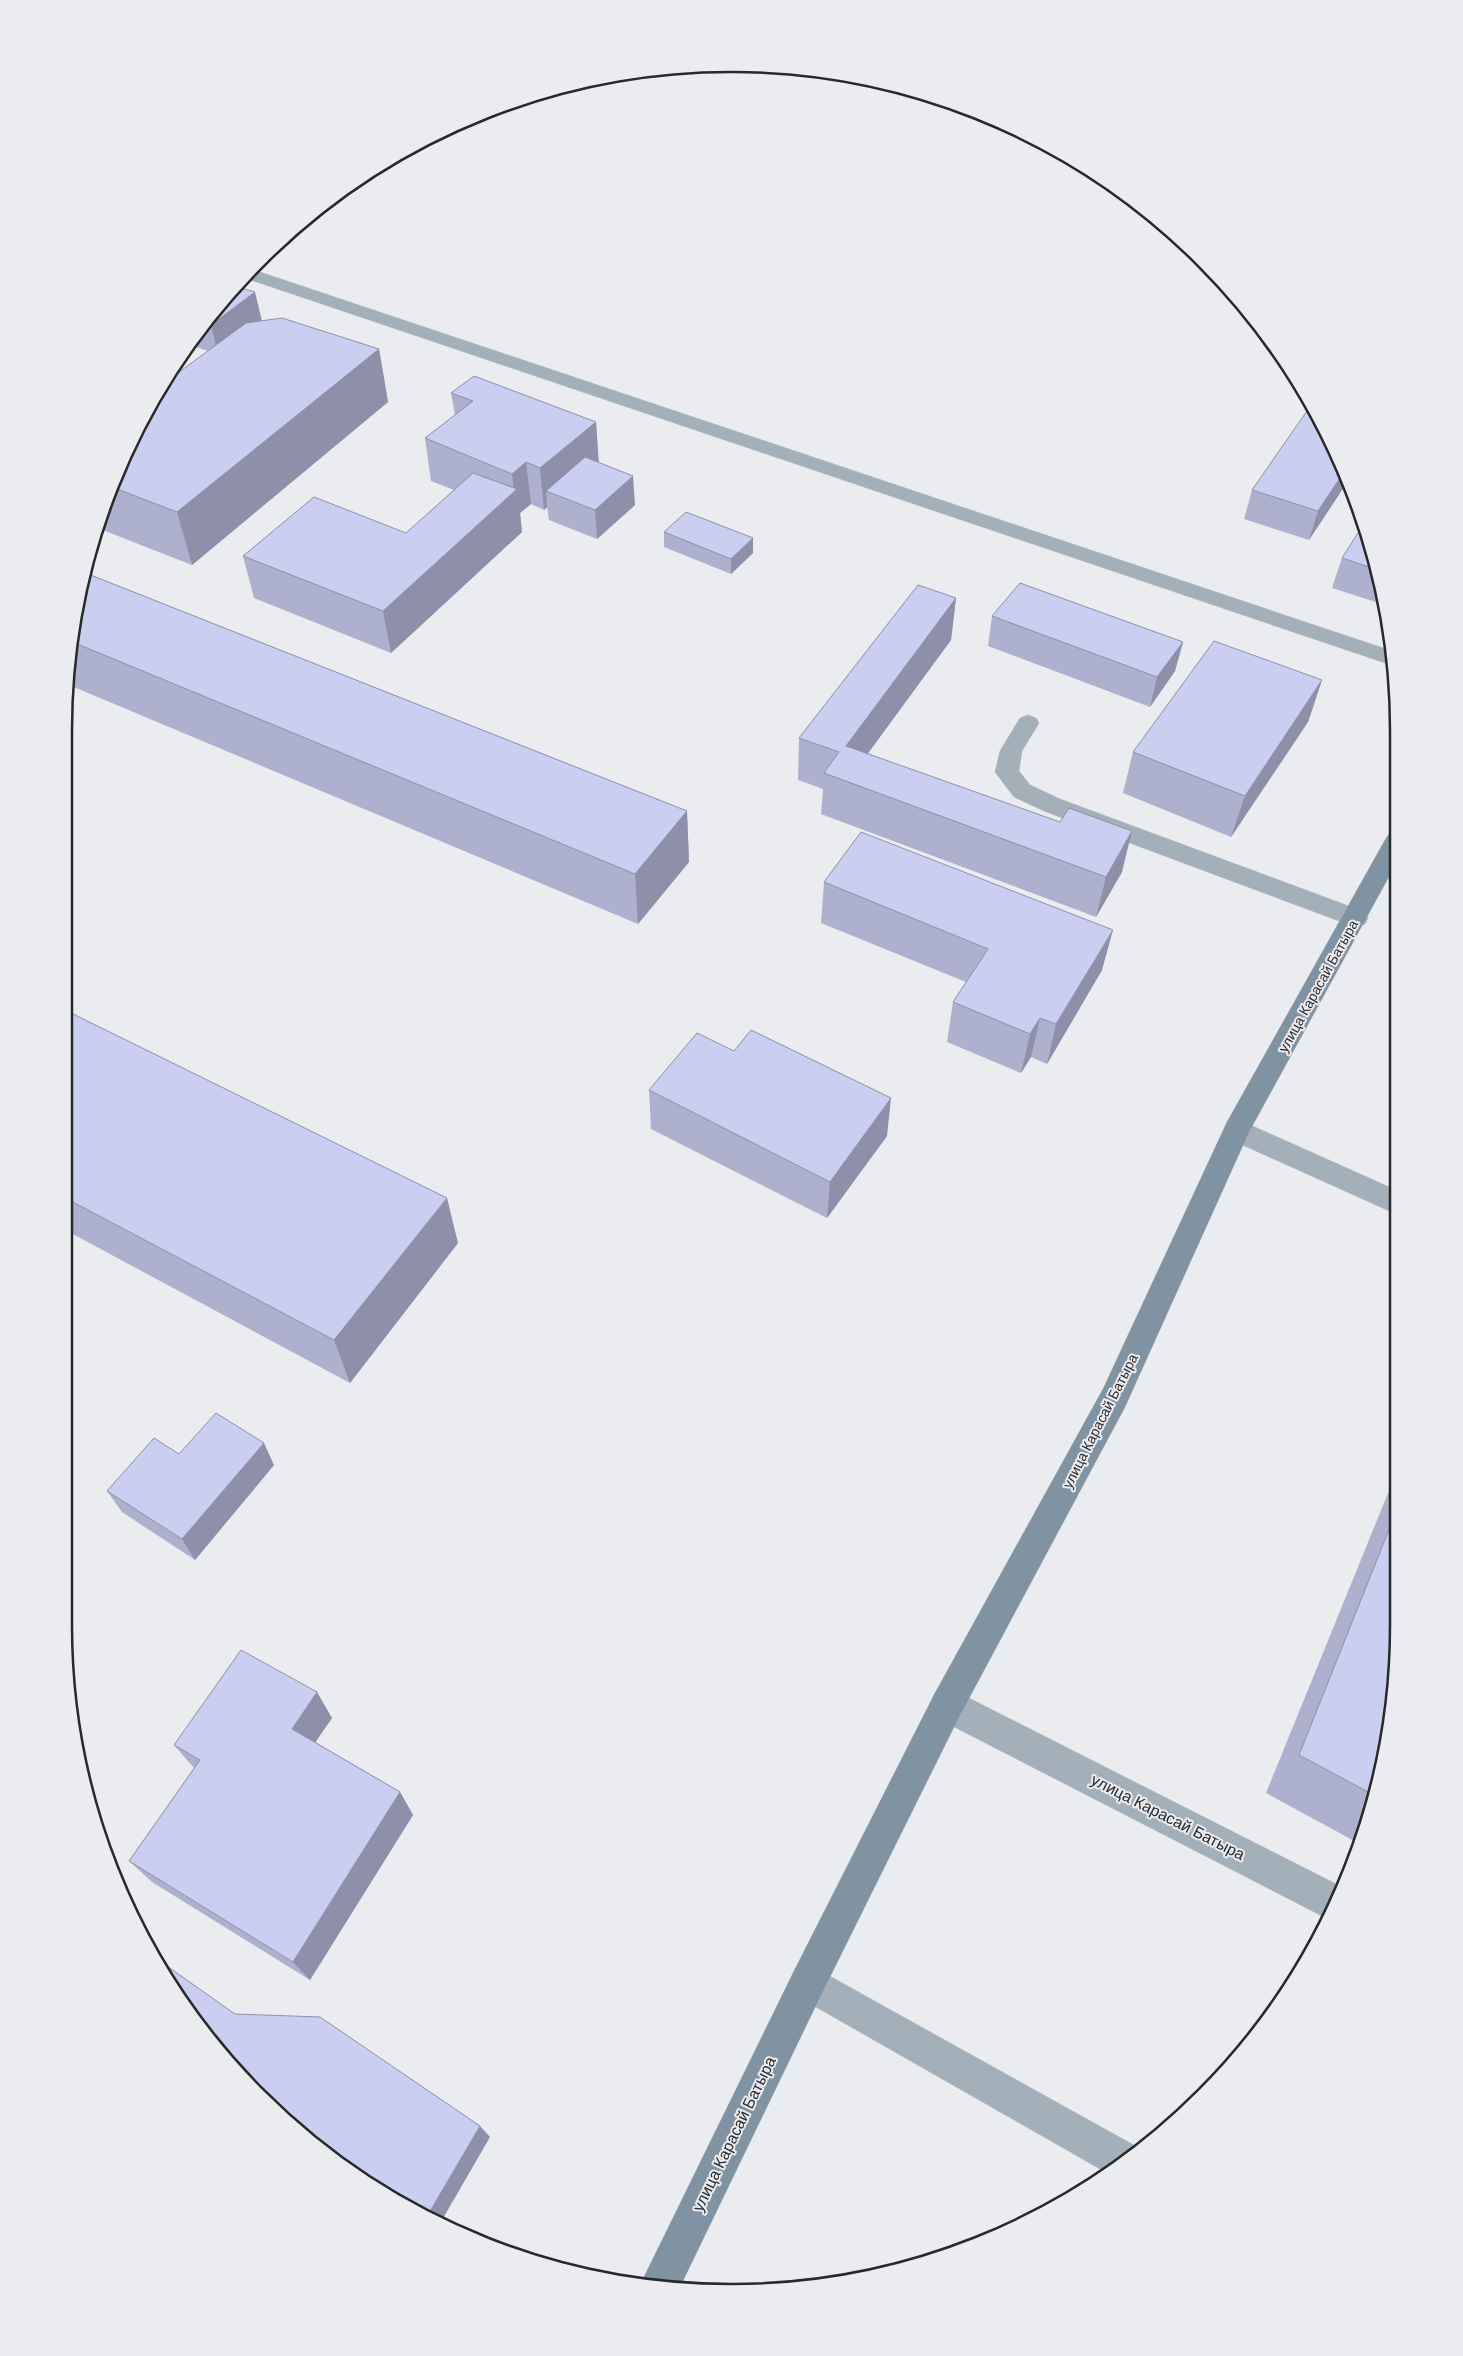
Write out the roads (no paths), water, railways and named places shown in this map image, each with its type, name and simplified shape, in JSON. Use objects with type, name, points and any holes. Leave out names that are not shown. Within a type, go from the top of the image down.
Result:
[{"type":"main road","name":"улица Карасай Батыра","points":[[663,2280],[808,1982],[948,1705],[1114,1398],[1237,1130],[1356,918],[1390,853]]},
{"type":"street","points":[[256,276],[1386,657]]},
{"type":"street","points":[[1028,724],[1011,751],[1007,772],[1022,791],[1052,805],[1356,918]]},
{"type":"street","points":[[1237,1130],[1390,1200]]},
{"type":"street","name":"улица Карасай Батыра","points":[[948,1705],[1330,1900]]},
{"type":"street","points":[[808,1982],[1118,2158]]}]
